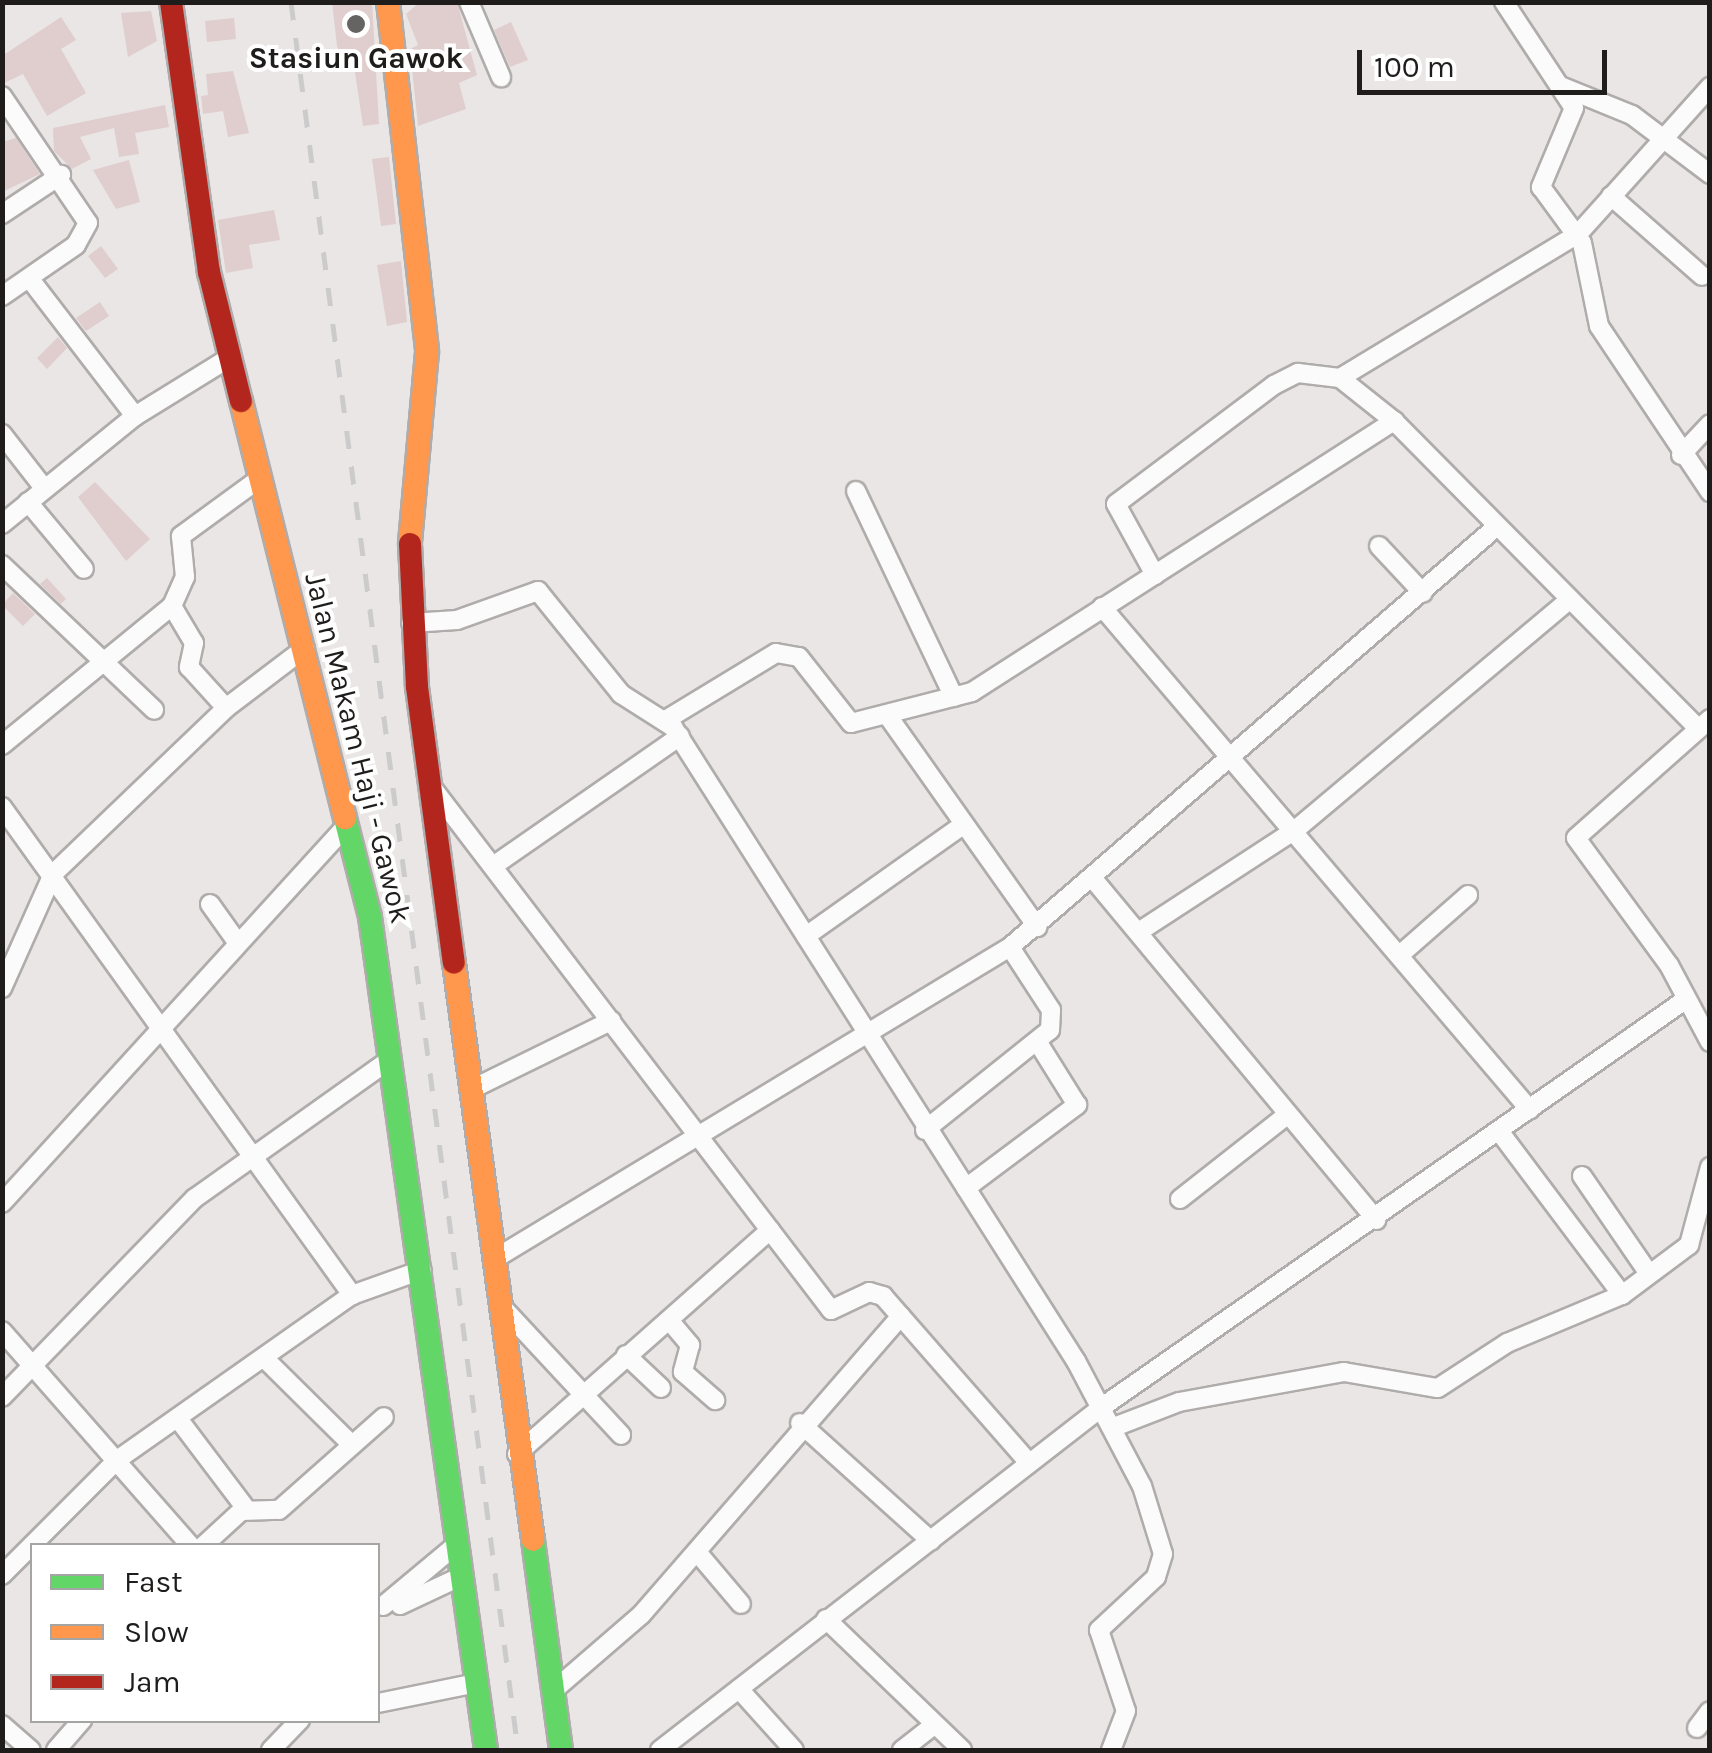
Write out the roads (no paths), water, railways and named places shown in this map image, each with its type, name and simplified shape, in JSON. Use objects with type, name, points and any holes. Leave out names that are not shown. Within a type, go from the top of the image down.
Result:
[{"type":"street","name":"Jalan Makam Haji - Gawok","points":[[171,2],[198,215],[228,358],[305,648],[370,917],[386,1063],[422,1270],[458,1578],[486,1750]]},
{"type":"street","points":[[388,2],[427,352],[412,623],[504,1309],[517,1454],[561,1750]]},
{"type":"street","points":[[469,2],[501,77]]},
{"type":"street","points":[[1504,2],[1529,51],[1562,87],[1663,138],[1710,174]]},
{"type":"street","points":[[1562,87],[1572,119],[1541,187],[1578,234],[1604,339],[1710,492]]},
{"type":"street","points":[[1340,378],[1578,234],[1710,88]]},
{"type":"street","points":[[2,96],[61,176],[87,232],[30,279],[2,296]]},
{"type":"street","points":[[2,214],[61,176]]},
{"type":"street","points":[[1611,196],[1702,276]]},
{"type":"street","points":[[30,279],[135,416]]},
{"type":"street","points":[[2,524],[135,416],[228,358]]},
{"type":"street","points":[[1155,575],[1118,501],[1274,386],[1298,373],[1340,378],[1394,421],[1568,601],[1704,724],[1576,838],[1710,1042]]},
{"type":"street","points":[[664,720],[786,652],[842,720],[890,720],[1001,678],[1102,607],[1394,421]]},
{"type":"street","points":[[1681,455],[1710,424]]},
{"type":"street","points":[[2,434],[44,488]]},
{"type":"street","points":[[2,745],[172,606],[185,578],[184,532],[260,479]]},
{"type":"street","points":[[856,491],[954,697]]},
{"type":"street","points":[[28,502],[84,569]]},
{"type":"street","points":[[496,1258],[866,1036],[1038,927],[1496,527]]},
{"type":"street","points":[[1379,546],[1423,593]]},
{"type":"street","points":[[2,565],[100,666],[154,710]]},
{"type":"street","points":[[412,623],[457,620],[538,591],[620,694],[664,720],[680,736],[1102,1407],[1114,1428],[1164,1561],[1098,1630],[1126,1711],[1111,1750]]},
{"type":"street","points":[[1140,931],[1294,830],[1568,601]]},
{"type":"street","points":[[172,606],[192,635],[189,668],[226,708]]},
{"type":"street","points":[[1102,607],[1402,953],[1530,1110]]},
{"type":"street","points":[[2,988],[53,874],[226,708],[305,648]]},
{"type":"street","points":[[890,720],[1038,927]]},
{"type":"street","points":[[496,864],[680,736]]},
{"type":"street","points":[[434,790],[496,864],[834,1312],[874,1293],[901,1316],[1029,1463]]},
{"type":"street","points":[[2,807],[352,1294]]},
{"type":"street","points":[[2,1203],[348,824]]},
{"type":"street","points":[[806,936],[963,824]]},
{"type":"street","points":[[1094,880],[1376,1220]]},
{"type":"street","points":[[1402,953],[1468,895]]},
{"type":"street","points":[[210,904],[237,942]]},
{"type":"street","points":[[925,1130],[1037,1040],[1053,1015],[1010,947]]},
{"type":"street","points":[[660,1750],[1102,1407],[1376,1220],[1685,1000]]},
{"type":"street","points":[[474,1088],[611,1020]]},
{"type":"street","points":[[966,1188],[1077,1105],[1037,1040]]},
{"type":"street","points":[[2,1397],[141,1247],[248,1153],[386,1063]]},
{"type":"street","points":[[1180,1199],[1286,1116]]},
{"type":"street","points":[[1500,1131],[1622,1295]]},
{"type":"street","points":[[1114,1428],[1179,1402],[1344,1372],[1438,1388],[1507,1343],[1622,1295],[1650,1274],[1695,1236],[1708,1174]]},
{"type":"street","points":[[1582,1176],[1650,1274]]},
{"type":"street","points":[[517,1454],[770,1230]]},
{"type":"street","points":[[34,1543],[116,1460],[352,1294],[422,1270]]},
{"type":"street","points":[[504,1309],[621,1435]]},
{"type":"street","points":[[554,1690],[696,1552],[800,1423],[901,1316]]},
{"type":"street","points":[[669,1320],[690,1345],[684,1372],[716,1400]]},
{"type":"street","points":[[2,1332],[188,1543]]},
{"type":"street","points":[[626,1355],[661,1388]]},
{"type":"street","points":[[264,1358],[350,1443]]},
{"type":"street","points":[[178,1420],[246,1510],[270,1516],[384,1416]]},
{"type":"street","points":[[800,1423],[932,1541]]},
{"type":"street","points":[[206,1543],[246,1510]]},
{"type":"street","points":[[456,1545],[392,1606],[458,1578]]},
{"type":"street","points":[[2,1575],[30,1547]]},
{"type":"street","points":[[696,1552],[741,1604]]},
{"type":"street","points":[[826,1619],[962,1750]]},
{"type":"street","points":[[380,1703],[476,1683]]},
{"type":"street","points":[[739,1689],[794,1750]]},
{"type":"street","points":[[1697,1728],[1710,1711]]},
{"type":"street","points":[[56,1750],[79,1723]]},
{"type":"street","points":[[270,1750],[297,1723]]},
{"type":"street","points":[[902,1750],[934,1725]]},
{"type":"street","points":[[6,1734],[31,1750]]},
{"type":"railway","points":[[291,2],[518,1750]]},
{"type":"place","name":"Stasiun Gawok","points":[[356,24]]}]
